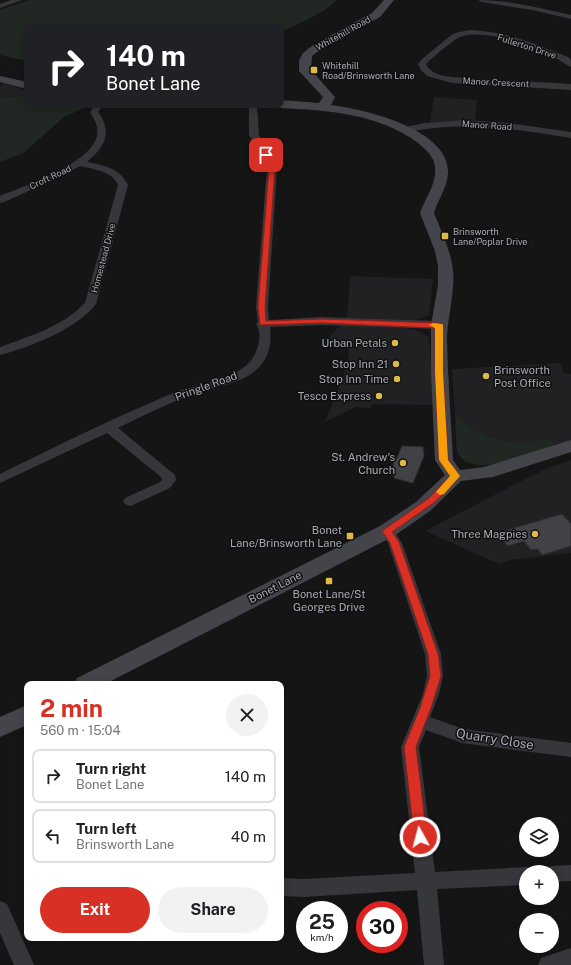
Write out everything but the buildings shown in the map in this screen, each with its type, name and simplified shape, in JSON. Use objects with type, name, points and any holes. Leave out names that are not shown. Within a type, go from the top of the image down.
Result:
[{"type":"street","points":[[0,6],[18,0]]},
{"type":"street","name":"Whitehill Road","points":[[322,107],[328,101],[329,97],[305,71],[305,62],[308,55],[317,47],[376,15],[390,0]]},
{"type":"street","points":[[482,0],[532,8],[571,17]]},
{"type":"street","name":"Fullerton Drive","points":[[423,68],[422,64],[424,61],[452,38],[473,34],[491,35],[512,39],[565,59],[571,65]]},
{"type":"street","name":"Manor Crescent","points":[[423,68],[433,75],[452,80],[570,84]]},
{"type":"street","points":[[0,79],[24,85]]},
{"type":"street","points":[[284,104],[322,107],[369,116],[404,130],[424,142],[438,156],[441,163],[441,179],[427,214],[442,251],[445,266],[446,285],[439,325],[439,372],[444,460],[455,476],[486,473],[571,446]]},
{"type":"street","name":"Croft Road","points":[[0,200],[69,169],[80,163],[95,150],[101,138],[101,124],[94,112],[97,108]]},
{"type":"street","name":"Pringle Road","points":[[0,479],[108,427],[184,393],[233,377],[246,371],[255,364],[265,348],[266,336],[262,324],[262,307],[272,168],[270,161],[254,135],[252,108]]},
{"type":"street","name":"Manor Road","points":[[404,130],[435,124],[467,123],[571,135]]},
{"type":"street","name":"Homestead Drive","points":[[0,351],[69,322],[80,315],[90,304],[123,185],[122,180],[110,172],[80,163]]},
{"type":"street","points":[[262,324],[322,321],[439,325]]},
{"type":"street","points":[[108,427],[168,475],[169,480],[165,485],[130,501]]},
{"type":"street","name":"Bonet Lane","points":[[91,681],[387,531],[432,500],[455,476]]},
{"type":"street","points":[[387,531],[395,542],[433,654],[435,676],[421,721],[410,747],[410,761],[426,882],[434,965]]},
{"type":"street","points":[[0,728],[24,716]]},
{"type":"street","name":"Quarry Close","points":[[421,721],[462,736],[571,750]]},
{"type":"street","points":[[559,874],[571,873]]},
{"type":"street","points":[[284,887],[304,888],[519,876]]},
{"type":"street","points":[[0,910],[24,965]]},
{"type":"street","points":[[548,965],[571,958]]},
{"type":"shaded area","points":[[29,0],[337,0],[325,10],[284,31],[284,24],[24,24],[24,60],[0,55],[0,10]]},
{"type":"shaded area","points":[[4,83],[24,90],[24,95],[0,98],[0,86]]},
{"type":"shaded area","points":[[24,95],[24,108],[84,108],[64,117],[23,153],[0,162],[0,98]]},
{"type":"shaded area","points":[[434,97],[477,100],[475,120],[430,122]]},
{"type":"shaded area","points":[[350,276],[433,279],[429,315],[412,320],[347,318]]},
{"type":"shaded area","points":[[341,325],[406,328],[415,330],[429,337],[434,405],[371,404],[371,408],[356,407],[325,422],[349,361],[348,345],[330,345],[330,336]]},
{"type":"shaded area","points":[[560,363],[564,374],[571,374],[571,441],[554,445],[555,442],[547,439],[521,443],[496,439],[467,426],[455,413],[452,369]]},
{"type":"shaded area","points":[[455,413],[467,426],[496,439],[521,443],[547,439],[555,442],[554,445],[518,458],[489,465],[476,465],[465,461],[458,453],[456,445]]},
{"type":"shaded area","points":[[571,460],[571,553],[510,560],[499,564],[425,531],[533,475]]},
{"type":"slow traffic","points":[[433,325],[439,325],[439,372],[444,460],[455,476],[440,492]]},
{"type":"place","name":"Whitehill Road/Brinsworth Lane","points":[[314,70]]},
{"type":"place","name":"Brinsworth Lane/Poplar Drive","points":[[445,236]]},
{"type":"place","name":"Urban Petals","points":[[395,343]]},
{"type":"place","name":"Stop Inn 21","points":[[396,364]]},
{"type":"place","name":"Brinsworth Post Office","points":[[486,376]]},
{"type":"place","name":"Stop Inn Time","points":[[397,379]]},
{"type":"place","name":"Tesco Express","points":[[379,396]]},
{"type":"place","name":"St. Andrew's Church","points":[[403,463]]},
{"type":"place","name":"Three Magpies","points":[[535,534]]},
{"type":"place","name":"Bonet Lane/Brinsworth Lane","points":[[350,536]]},
{"type":"place","name":"Bonet Lane/St Georges Drive","points":[[329,581]]},
{"type":"route","points":[[266,155],[272,168],[262,324],[322,321],[439,325],[439,372],[444,460],[455,476],[432,500],[387,531],[395,542],[433,654],[435,676],[431,694],[410,747],[410,761],[420,837]]}]
